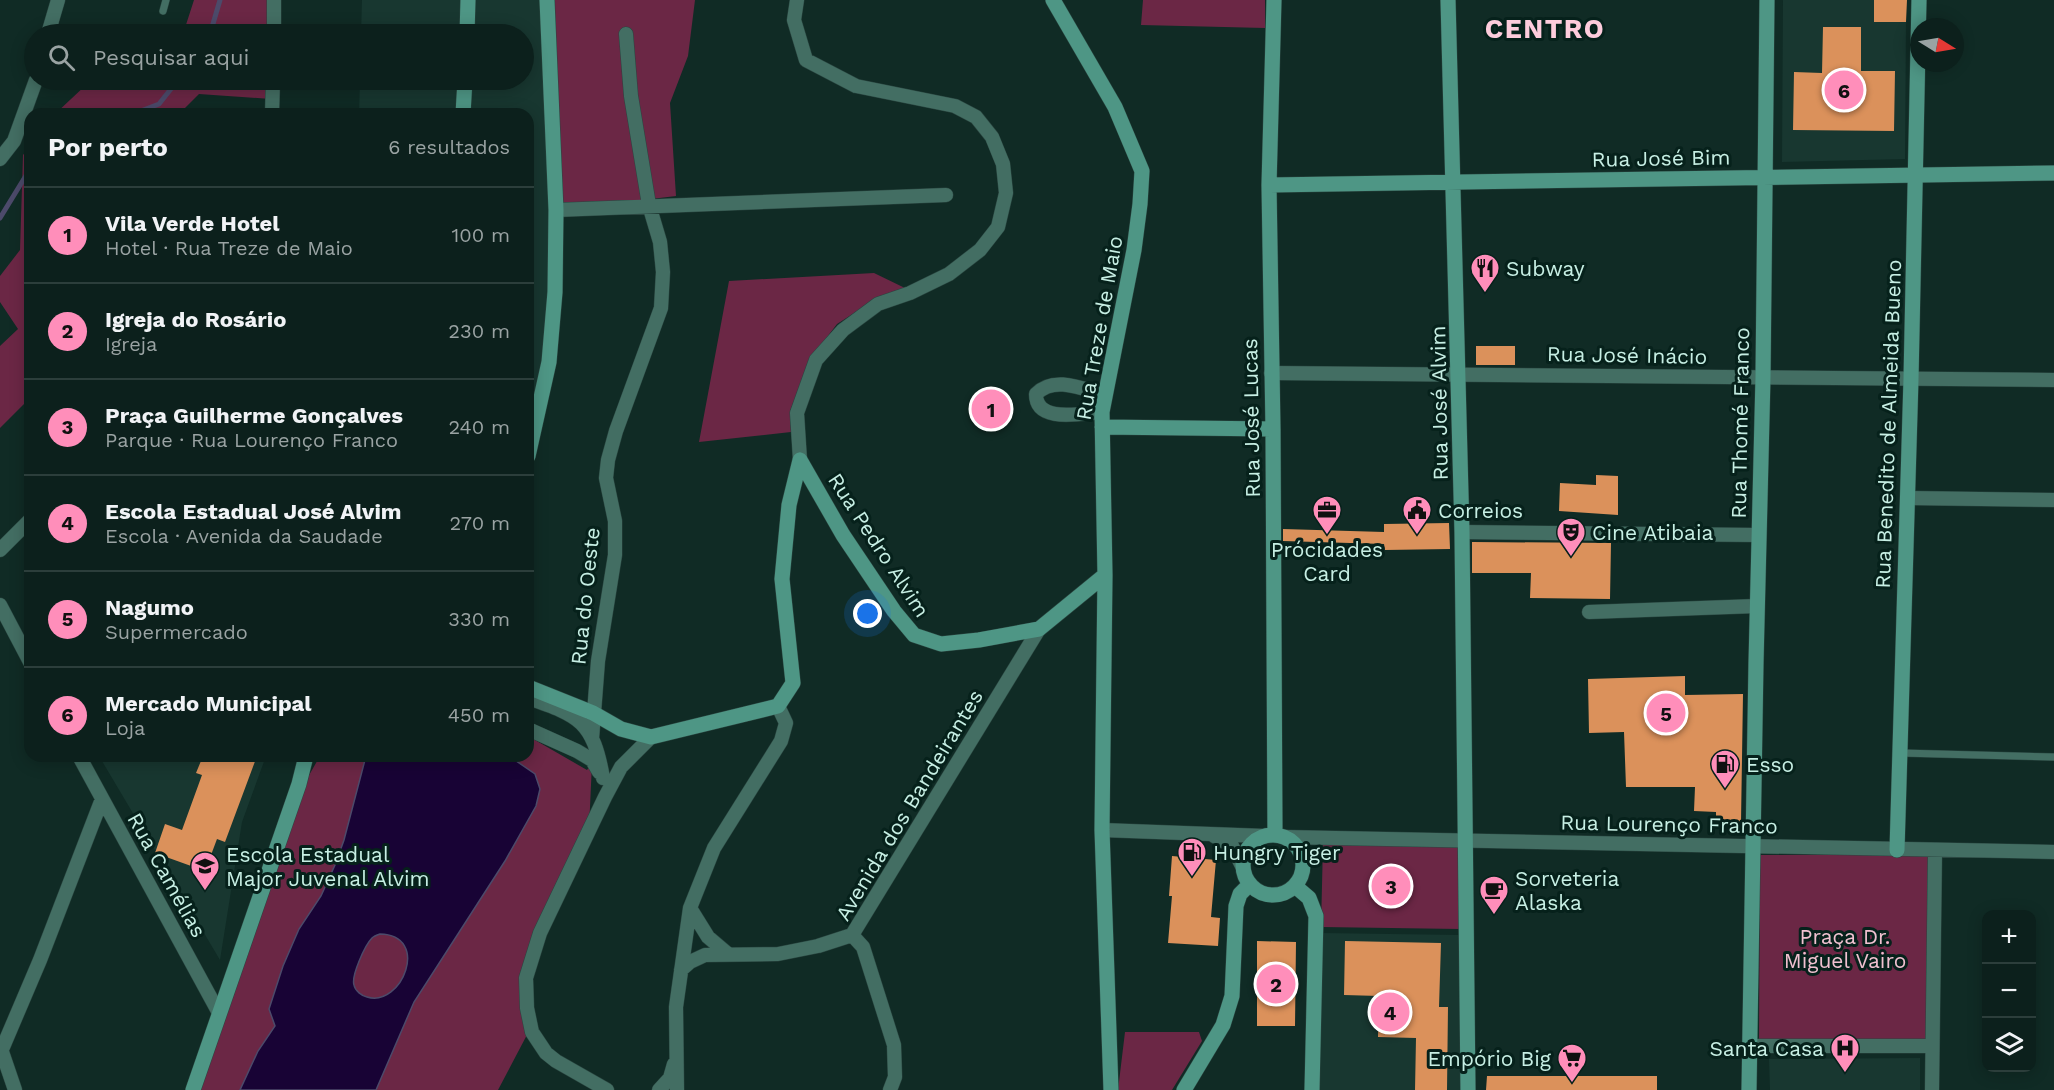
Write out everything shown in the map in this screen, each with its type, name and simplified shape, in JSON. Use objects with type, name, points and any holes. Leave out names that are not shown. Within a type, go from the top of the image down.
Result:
[{"type":"street","points":[[51,24],[58,0]]},
{"type":"street","points":[[274,0],[274,24]]},
{"type":"street","points":[[467,24],[468,0]]},
{"type":"street","points":[[534,429],[549,362],[555,292],[556,210],[547,0]]},
{"type":"street","points":[[534,689],[593,713],[621,729],[651,737],[778,706],[793,683],[782,579],[789,505],[800,460],[797,413],[816,360],[843,330],[878,304],[910,293],[949,274],[980,250],[998,227],[1006,193],[1003,164],[992,137],[976,117],[955,106],[856,86],[806,60],[794,20],[797,0]]},
{"type":"street","name":"Rua Treze de Maio","points":[[1053,0],[1115,107],[1142,171],[1134,250],[1102,419],[1105,575],[1102,830],[1111,1090]]},
{"type":"street","name":"Rua José Lucas","points":[[1274,0],[1269,185],[1275,836]]},
{"type":"street","name":"Rua José Alvim","points":[[1448,0],[1462,532],[1468,1090]]},
{"type":"street","name":"Rua Thomé Franco","points":[[1749,1090],[1758,535],[1763,377],[1767,0]]},
{"type":"street","name":"Rua Benedito de Almeida Bueno","points":[[1897,850],[1908,498],[1919,0]]},
{"type":"street","name":"Rua do Oeste","points":[[592,739],[598,661],[615,555],[615,521],[606,478],[608,460],[616,431],[661,308],[663,272],[660,242],[649,205],[631,96],[626,34]]},
{"type":"street","points":[[26,108],[32,90]]},
{"type":"street","points":[[272,108],[273,90]]},
{"type":"street","points":[[463,108],[464,90]]},
{"type":"street","points":[[0,159],[14,141],[24,113]]},
{"type":"street","name":"Rua José Bim","points":[[1269,185],[2054,172]]},
{"type":"street","points":[[556,210],[946,195]]},
{"type":"street","name":"Rua José Inácio","points":[[1271,373],[2054,380]]},
{"type":"street","points":[[1105,395],[1061,384],[1051,384],[1042,387],[1036,394],[1036,402],[1040,408],[1053,414],[1273,429]]},
{"type":"street","name":"Rua Pedro Alvim","points":[[800,460],[843,535],[894,611],[914,635],[941,644],[1039,629]]},
{"type":"street","points":[[1908,498],[2054,500]]},
{"type":"street","points":[[0,550],[24,526]]},
{"type":"street","points":[[1462,532],[1758,535]]},
{"type":"street","name":"Avenida dos Bandeirantes","points":[[890,1090],[895,1077],[894,1045],[863,947],[852,936],[1039,629],[1105,575]]},
{"type":"street","points":[[0,605],[24,651]]},
{"type":"street","points":[[1589,612],[1757,606]]},
{"type":"street","points":[[534,700],[571,714],[583,723],[599,756],[605,797]]},
{"type":"street","points":[[677,1090],[676,1006],[690,909],[714,848],[781,741],[786,723],[778,706]]},
{"type":"street","points":[[534,732],[592,760],[603,778]]},
{"type":"street","points":[[607,1090],[546,1053],[532,1032],[526,978],[540,933],[605,797],[621,767],[651,737]]},
{"type":"street","name":"Rua Camélias","points":[[83,762],[219,1013]]},
{"type":"street","points":[[193,1090],[299,784],[304,762]]},
{"type":"street","points":[[299,784],[312,762]]},
{"type":"street","points":[[15,1090],[1,1050],[40,960],[102,799]]},
{"type":"street","name":"Rua Lourenço Franco","points":[[1102,830],[1465,841],[2054,852]]},
{"type":"street","points":[[1209,834],[1221,838],[1232,846],[1249,885],[1257,892],[1267,896],[1277,896],[1295,886],[1303,868],[1302,858],[1292,842],[1275,836],[1256,839],[1248,846],[1242,866]]},
{"type":"street","points":[[1932,1090],[1935,851]]},
{"type":"street","points":[[1184,1090],[1223,1025],[1232,996],[1236,906],[1240,894],[1249,885]]},
{"type":"street","points":[[1295,886],[1309,898],[1316,916],[1312,1090]]},
{"type":"street","points":[[690,909],[708,937],[728,954]]},
{"type":"street","points":[[681,970],[690,962],[705,955],[778,954],[852,936]]},
{"type":"street","points":[[1749,1046],[1932,1046]]},
{"type":"street","points":[[659,1090],[670,1078],[676,1060]]},
{"type":"lane","points":[[163,11],[166,0]]},
{"type":"lane","points":[[1900,753],[2054,757]]},
{"type":"shaded area","points":[[362,0],[463,0],[462,24],[361,24]]},
{"type":"shaded area","points":[[472,0],[546,0],[554,210],[547,363],[534,418],[534,108],[467,108],[468,90],[534,90],[534,24],[471,24]]},
{"type":"shaded area","points":[[1783,0],[1874,0],[1874,22],[1906,22],[1905,159],[1782,162]]},
{"type":"shaded area","points":[[360,90],[458,90],[457,108],[359,108]]},
{"type":"shaded area","name":"Escola Estadual Major Juvenal Alvim","points":[[103,762],[264,762],[242,822],[220,960]]},
{"type":"shaded area","points":[[364,762],[518,762],[535,774],[540,789],[536,806],[505,861],[414,1002],[376,1090],[240,1090],[258,1051],[275,1026],[269,1009],[283,966],[299,929],[321,896],[335,865]],"holes":[[[380,934],[396,937],[404,946],[408,957],[406,970],[400,982],[391,992],[380,997],[367,997],[359,993],[354,985],[357,968],[372,938]]]},
{"type":"shaded area","points":[[1321,933],[1460,935],[1462,1090],[1318,1090]]},
{"type":"shaded area","name":"Santa Casa","points":[[1920,1058],[1920,1090],[1770,1090],[1769,1059]]},
{"type":"green space","points":[[194,0],[274,0],[273,24],[186,24]]},
{"type":"green space","points":[[553,0],[695,0],[688,56],[670,103],[676,196],[558,206]]},
{"type":"green space","points":[[1143,0],[1265,0],[1265,28],[1141,25]]},
{"type":"green space","points":[[81,90],[271,90],[271,99],[199,94],[185,108],[61,108]]},
{"type":"green space","points":[[23,155],[24,404],[0,428],[0,346],[18,329],[0,302],[0,276],[20,250]]},
{"type":"green space","points":[[874,273],[907,289],[873,301],[837,324],[812,357],[790,411],[791,432],[699,442],[729,281]]},
{"type":"green space","points":[[534,739],[587,770],[592,763],[589,829],[521,979],[529,1031],[498,1090],[200,1090],[304,784],[317,762],[534,762]]},
{"type":"green space","points":[[1323,843],[1459,845],[1460,929],[1321,927]]},
{"type":"green space","name":"Praça Dr. Miguel Vairo","points":[[1931,854],[1928,1042],[1759,1041],[1760,855]]},
{"type":"green space","points":[[1125,1032],[1199,1032],[1202,1041],[1172,1090],[1118,1090]]},
{"type":"building","points":[[1874,0],[1907,0],[1906,22],[1874,22]]},
{"type":"building","points":[[1823,27],[1861,27],[1861,71],[1895,71],[1894,131],[1793,130],[1794,72],[1822,73]]},
{"type":"building","points":[[1476,346],[1515,346],[1515,365],[1476,365]]},
{"type":"building","points":[[1596,475],[1618,476],[1618,515],[1559,511],[1560,483],[1596,485]]},
{"type":"building","points":[[1449,523],[1450,549],[1385,550],[1384,544],[1283,541],[1283,529],[1384,532],[1384,524]]},
{"type":"building","name":"Cine Atibaia","points":[[1472,542],[1611,543],[1610,599],[1530,598],[1531,573],[1472,573]]},
{"type":"building","points":[[1685,676],[1685,695],[1743,694],[1741,822],[1716,821],[1716,812],[1694,811],[1695,787],[1626,787],[1624,732],[1589,733],[1588,679]]},
{"type":"building","points":[[201,762],[255,762],[225,842],[217,839],[205,871],[155,853],[165,824],[182,830],[202,775],[196,773]]},
{"type":"building","points":[[1172,856],[1216,860],[1211,917],[1220,918],[1218,946],[1168,943],[1172,896],[1169,896]]},
{"type":"building","points":[[1257,941],[1296,942],[1295,1026],[1257,1026]]},
{"type":"building","points":[[1345,941],[1441,943],[1439,1007],[1448,1007],[1447,1090],[1415,1090],[1416,1038],[1378,1037],[1379,996],[1344,995]]},
{"type":"building","name":"Empório Big","points":[[1487,1076],[1657,1076],[1657,1090],[1486,1090]]},
{"type":"waterway","points":[[213,24],[220,0]]},
{"type":"waterway","points":[[149,108],[159,104],[170,90]]},
{"type":"waterway","points":[[0,218],[24,179]]},
{"type":"place","name":"Mercado Municipal","points":[[1844,90]]},
{"type":"place","name":"Subway","points":[[1485,294]]},
{"type":"place","name":"Vila Verde Hotel","points":[[991,409]]},
{"type":"place","name":"Prócidades Card","points":[[1327,536]]},
{"type":"place","name":"Correios","points":[[1417,536]]},
{"type":"place","name":"Cine Atibaia","points":[[1571,558]]},
{"type":"place","name":"Nagumo","points":[[1666,713]]},
{"type":"place","name":"Esso","points":[[1725,790]]},
{"type":"place","name":"Hungry Tiger","points":[[1192,878]]},
{"type":"place","name":"Praça Guilherme Gonçalves","points":[[1391,886]]},
{"type":"place","name":"Escola Estadual Major Juvenal Alvim","points":[[205,892]]},
{"type":"place","name":"Sorveteria Alaska","points":[[1494,916]]},
{"type":"place","name":"Igreja do Rosário","points":[[1276,984]]},
{"type":"place","name":"Escola Estadual José Alvim","points":[[1390,1012]]},
{"type":"place","name":"Santa Casa","points":[[1845,1074]]},
{"type":"place","name":"Empório Big","points":[[1572,1084]]},
{"type":"district","name":"CENTRO","points":[[1545,29]]}]
